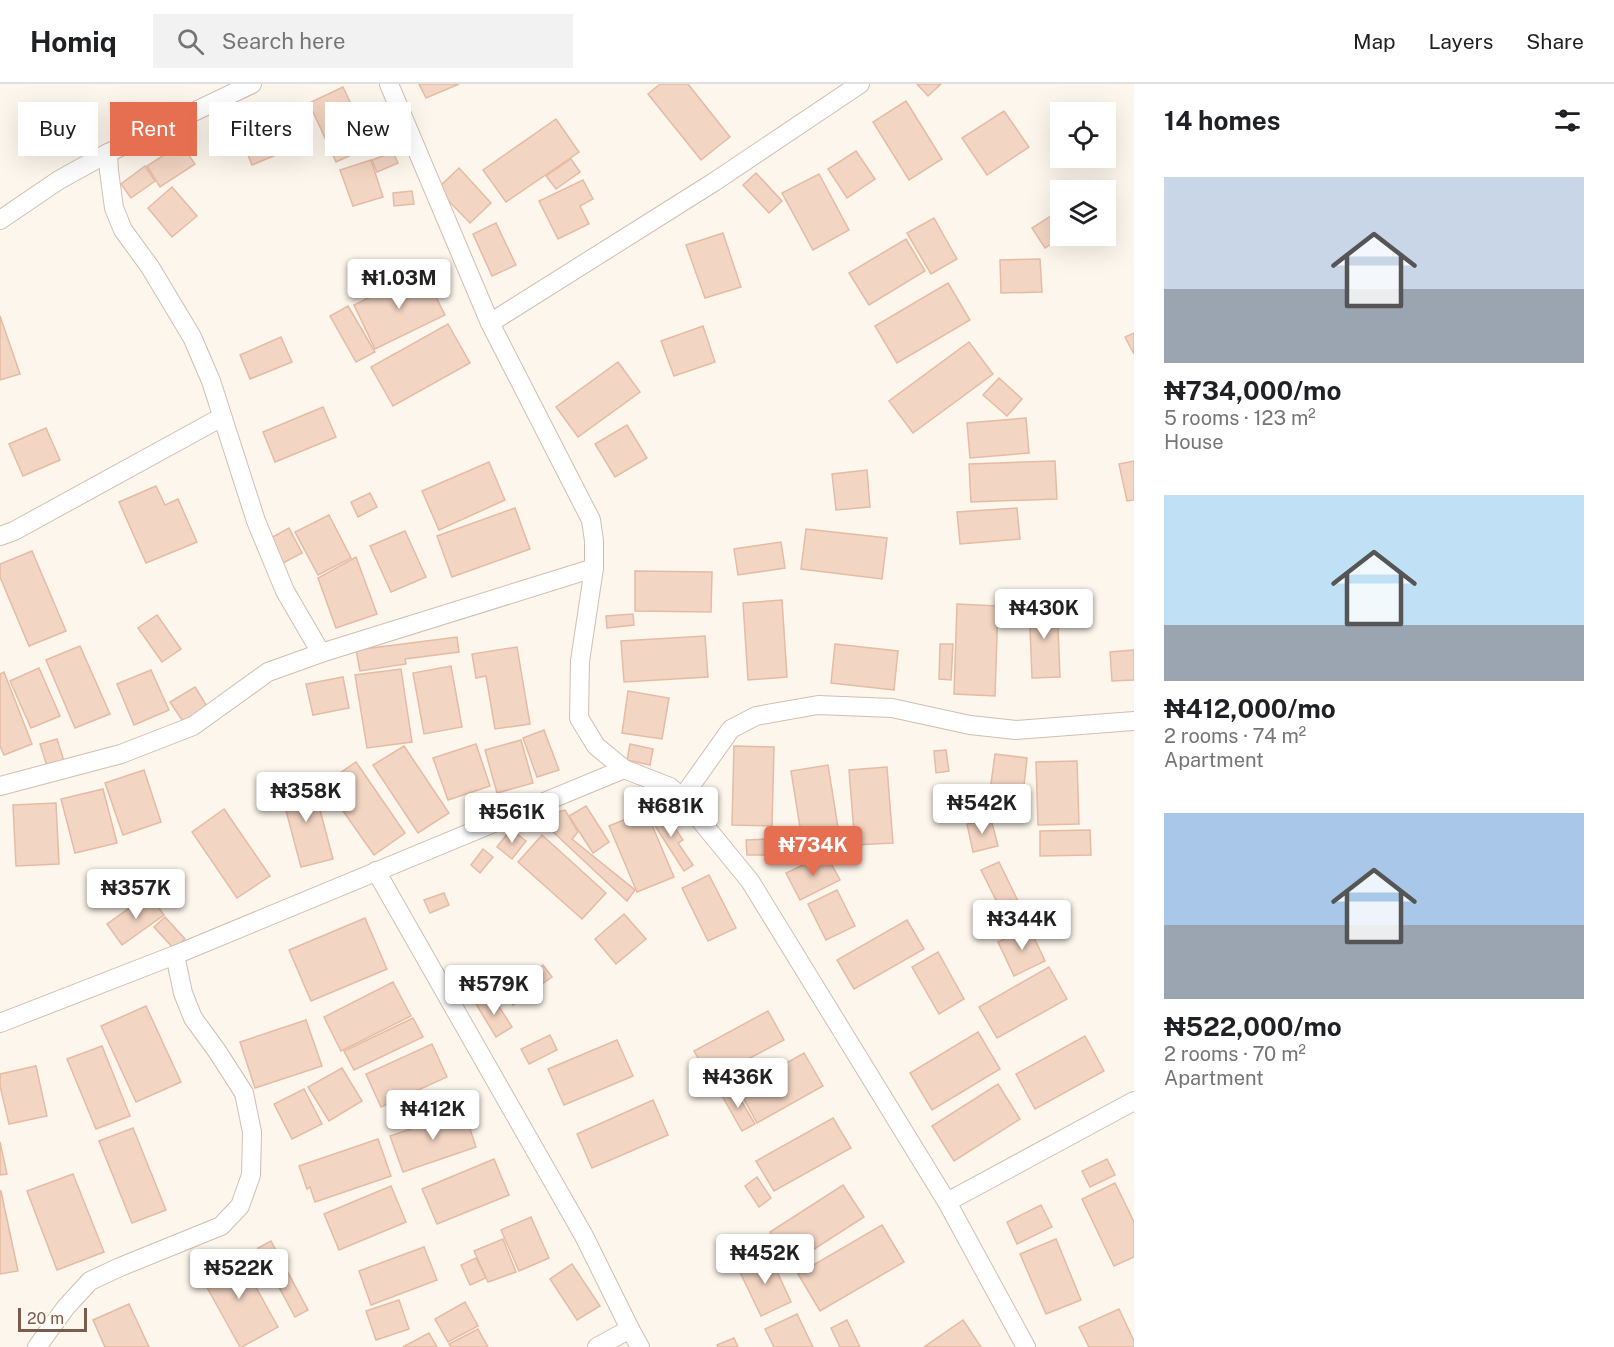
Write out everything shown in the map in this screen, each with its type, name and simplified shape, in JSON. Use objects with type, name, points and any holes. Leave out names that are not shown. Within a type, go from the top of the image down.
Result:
[{"type":"street","points":[[0,220],[59,180],[108,153],[252,84]]},
{"type":"street","points":[[389,84],[490,322],[591,520],[594,568],[580,662],[579,718],[596,746],[624,769],[670,787],[682,798],[750,881],[947,1202],[1026,1347]]},
{"type":"street","points":[[490,322],[714,182],[860,84]]},
{"type":"street","points":[[108,153],[114,208],[123,230],[150,267],[192,337],[211,381],[256,521],[285,591],[321,653]]},
{"type":"street","points":[[0,536],[14,531],[222,417]]},
{"type":"street","points":[[0,786],[121,754],[193,726],[268,672],[321,653],[594,568]]},
{"type":"street","points":[[682,798],[731,729],[756,716],[818,705],[892,708],[970,725],[1016,730],[1134,721]]},
{"type":"street","points":[[0,1023],[175,955],[624,769]]},
{"type":"street","points":[[376,871],[584,1236],[640,1347]]},
{"type":"street","points":[[37,1347],[66,1307],[90,1281],[221,1226],[240,1206],[251,1175],[252,1132],[244,1093],[193,1018],[183,993],[175,955]]},
{"type":"street","points":[[947,1202],[1134,1101]]},
{"type":"street","points":[[597,1347],[630,1329]]},
{"type":"building","points":[[419,84],[459,84],[426,98]]},
{"type":"building","points":[[660,84],[688,84],[730,137],[701,160],[648,94]]},
{"type":"building","points":[[917,84],[941,84],[928,96]]},
{"type":"building","points":[[343,87],[350,102],[325,102],[325,138],[311,102]]},
{"type":"building","points":[[906,101],[942,159],[909,180],[873,122]]},
{"type":"building","points":[[1004,111],[1029,147],[987,175],[962,138]]},
{"type":"building","points":[[556,119],[579,152],[506,202],[483,170]]},
{"type":"building","points":[[856,151],[875,179],[847,198],[828,169]]},
{"type":"building","points":[[162,156],[189,156],[195,164],[160,187],[147,166]]},
{"type":"building","points":[[248,156],[273,156],[252,165]]},
{"type":"building","points":[[333,156],[349,156],[336,162]]},
{"type":"building","points":[[382,156],[395,156],[398,163],[377,172],[372,160]]},
{"type":"building","points":[[571,159],[580,172],[556,189],[546,176]]},
{"type":"building","points":[[371,160],[383,197],[353,206],[340,170]]},
{"type":"building","points":[[145,166],[155,181],[131,198],[121,184]]},
{"type":"building","points":[[459,168],[491,203],[470,223],[437,189]]},
{"type":"building","points":[[756,173],[782,201],[769,213],[743,185]]},
{"type":"building","points":[[819,174],[849,230],[813,250],[782,193]]},
{"type":"building","points":[[583,180],[593,199],[580,206],[589,224],[558,239],[539,201]]},
{"type":"building","points":[[172,187],[197,216],[172,237],[148,208]]},
{"type":"building","points":[[412,191],[414,204],[394,206],[393,193]]},
{"type":"building","points":[[1050,216],[1050,245],[1045,248],[1032,228]]},
{"type":"building","points":[[934,218],[957,259],[931,274],[907,233]]},
{"type":"building","points":[[496,223],[516,265],[492,276],[473,234]]},
{"type":"building","points":[[723,233],[741,287],[705,298],[686,245]]},
{"type":"building","points":[[906,239],[925,271],[869,305],[849,273]]},
{"type":"building","points":[[1040,259],[1042,292],[1001,293],[1000,260]]},
{"type":"building","points":[[423,271],[445,315],[375,349],[354,305]]},
{"type":"building","points":[[948,283],[970,320],[897,363],[875,326]]},
{"type":"building","points":[[348,306],[375,352],[356,362],[330,316]]},
{"type":"building","points":[[0,316],[20,374],[0,380]]},
{"type":"building","points":[[448,324],[470,363],[393,406],[371,367]]},
{"type":"building","points":[[703,326],[715,362],[674,376],[661,341]]},
{"type":"building","points":[[1134,333],[1134,354],[1125,337]]},
{"type":"building","points":[[281,337],[292,362],[250,379],[240,355]]},
{"type":"building","points":[[969,342],[993,374],[913,433],[889,401]]},
{"type":"building","points":[[618,362],[640,392],[578,437],[556,407]]},
{"type":"building","points":[[999,378],[1022,399],[1007,416],[983,395]]},
{"type":"building","points":[[323,407],[336,437],[275,462],[263,432]]},
{"type":"building","points":[[1026,418],[1029,453],[970,458],[967,423]]},
{"type":"building","points":[[627,425],[647,458],[615,477],[595,444]]},
{"type":"building","points":[[46,428],[60,460],[23,476],[9,444]]},
{"type":"building","points":[[1055,461],[1057,499],[971,502],[969,464]]},
{"type":"building","points":[[1134,461],[1134,500],[1127,501],[1119,464]]},
{"type":"building","points":[[489,462],[505,500],[439,530],[422,491]]},
{"type":"building","points":[[867,470],[870,507],[836,510],[832,474]]},
{"type":"building","points":[[156,486],[165,505],[178,499],[197,542],[146,563],[119,502]]},
{"type":"building","points":[[370,493],[377,507],[358,517],[351,502]]},
{"type":"building","points":[[515,508],[530,549],[452,577],[437,536]]},
{"type":"building","points":[[1017,508],[1020,539],[960,544],[957,512]]},
{"type":"building","points":[[329,515],[351,558],[318,575],[295,532]]},
{"type":"building","points":[[289,528],[302,553],[283,563],[269,539]]},
{"type":"building","points":[[806,529],[887,538],[882,579],[801,569]]},
{"type":"building","points":[[405,531],[426,577],[391,592],[370,546]]},
{"type":"building","points":[[781,542],[785,568],[738,575],[734,549]]},
{"type":"building","points":[[32,551],[66,631],[29,646],[0,577],[0,564]]},
{"type":"building","points":[[356,557],[377,614],[336,628],[318,578]]},
{"type":"building","points":[[635,571],[712,572],[711,612],[635,611]]},
{"type":"building","points":[[782,600],[787,677],[748,680],[743,603]]},
{"type":"building","points":[[1057,601],[1060,677],[1032,678],[1029,602]]},
{"type":"building","points":[[957,604],[998,606],[995,696],[954,694]]},
{"type":"building","points":[[633,614],[634,625],[607,628],[606,616]]},
{"type":"building","points":[[157,615],[181,649],[162,662],[138,628]]},
{"type":"building","points":[[705,636],[708,677],[624,682],[621,641]]},
{"type":"building","points":[[457,637],[459,652],[405,659],[406,664],[360,671],[356,650]]},
{"type":"building","points":[[835,644],[898,651],[894,690],[831,683]]},
{"type":"building","points":[[940,644],[953,644],[951,680],[939,679]]},
{"type":"building","points":[[80,646],[110,714],[75,728],[46,660]]},
{"type":"building","points":[[517,647],[530,724],[495,729],[486,676],[476,678],[472,654]]},
{"type":"building","points":[[1134,650],[1134,680],[1112,681],[1110,652]]},
{"type":"building","points":[[451,666],[462,727],[424,734],[413,673]]},
{"type":"building","points":[[39,668],[60,716],[31,728],[10,681]]},
{"type":"building","points":[[401,669],[412,742],[367,748],[355,675]]},
{"type":"building","points":[[151,670],[169,710],[134,725],[117,684]]},
{"type":"building","points":[[4,672],[32,744],[4,755],[0,746],[0,674]]},
{"type":"building","points":[[343,677],[349,708],[313,715],[306,684]]},
{"type":"building","points":[[195,687],[208,708],[184,723],[170,702]]},
{"type":"building","points":[[628,691],[669,698],[662,739],[622,733]]},
{"type":"building","points":[[544,730],[559,770],[537,777],[523,738]]},
{"type":"building","points":[[57,739],[64,761],[47,766],[40,744]]},
{"type":"building","points":[[521,740],[533,783],[497,793],[485,750]]},
{"type":"building","points":[[476,744],[490,786],[448,800],[433,758]]},
{"type":"building","points":[[630,744],[653,749],[650,765],[627,760]]},
{"type":"building","points":[[404,746],[449,813],[418,833],[373,765]]},
{"type":"building","points":[[734,746],[774,747],[772,826],[732,825]]},
{"type":"building","points":[[946,750],[949,771],[936,773],[934,751]]},
{"type":"building","points":[[995,754],[1027,758],[1023,795],[990,791]]},
{"type":"building","points":[[1077,761],[1079,824],[1038,825],[1036,762]]},
{"type":"building","points":[[356,762],[405,833],[374,855],[324,784]]},
{"type":"building","points":[[828,765],[840,840],[803,846],[791,771]]},
{"type":"building","points":[[887,767],[893,843],[855,845],[849,770]]},
{"type":"building","points":[[144,770],[161,822],[123,835],[105,783]]},
{"type":"building","points":[[312,780],[333,859],[301,867],[280,788]]},
{"type":"building","points":[[103,789],[117,843],[75,853],[61,799]]},
{"type":"building","points":[[975,789],[979,812],[946,817],[942,794]]},
{"type":"building","points":[[56,803],[59,864],[16,866],[13,805]]},
{"type":"building","points":[[586,806],[609,842],[593,853],[569,816]]},
{"type":"building","points":[[224,809],[270,876],[237,898],[192,832]]},
{"type":"building","points":[[565,810],[578,832],[572,839],[635,890],[627,901],[537,817]]},
{"type":"building","points":[[663,810],[683,840],[678,843],[693,865],[684,871],[650,818]]},
{"type":"building","points":[[646,811],[674,877],[637,892],[609,826]]},
{"type":"building","points":[[991,819],[998,846],[973,852],[967,824]]},
{"type":"building","points":[[511,829],[526,841],[512,859],[497,847]]},
{"type":"building","points":[[1090,830],[1091,855],[1040,856],[1040,831]]},
{"type":"building","points":[[542,835],[606,893],[582,919],[518,862]]},
{"type":"building","points":[[767,839],[767,855],[747,855],[746,840]]},
{"type":"building","points":[[483,849],[493,857],[480,873],[471,865]]},
{"type":"building","points":[[826,854],[840,880],[800,900],[786,873]]},
{"type":"building","points":[[999,862],[1018,901],[1001,910],[981,870]]},
{"type":"building","points":[[709,875],[736,928],[708,941],[682,888]]},
{"type":"building","points":[[837,890],[855,926],[826,940],[808,904]]},
{"type":"building","points":[[444,893],[449,905],[430,913],[424,900]]},
{"type":"building","points":[[149,894],[164,915],[122,945],[107,924]]},
{"type":"building","points":[[624,914],[646,939],[616,964],[595,939]]},
{"type":"building","points":[[165,917],[185,939],[174,949],[154,927]]},
{"type":"building","points":[[365,918],[387,969],[311,1001],[289,950]]},
{"type":"building","points":[[907,920],[924,949],[854,989],[837,960]]},
{"type":"building","points":[[1029,927],[1045,961],[1014,976],[998,942]]},
{"type":"building","points":[[938,952],[964,999],[939,1014],[912,967]]},
{"type":"building","points":[[543,965],[552,977],[533,990],[525,979]]},
{"type":"building","points":[[1049,967],[1067,999],[997,1038],[979,1007]]},
{"type":"building","points":[[393,982],[411,1016],[341,1051],[324,1017]]},
{"type":"building","points":[[514,983],[524,997],[513,1005],[503,991]]},
{"type":"building","points":[[491,994],[512,1027],[496,1037],[476,1004]]},
{"type":"building","points":[[146,1006],[181,1082],[136,1102],[101,1026]]},
{"type":"building","points":[[768,1011],[784,1040],[710,1079],[694,1051]]},
{"type":"building","points":[[413,1018],[423,1037],[354,1070],[344,1051]]},
{"type":"building","points":[[306,1020],[322,1066],[255,1088],[240,1042]]},
{"type":"building","points":[[978,1032],[1000,1069],[932,1110],[910,1073]]},
{"type":"building","points":[[550,1035],[557,1050],[529,1064],[521,1049]]},
{"type":"building","points":[[1085,1036],[1104,1071],[1035,1109],[1016,1074]]},
{"type":"building","points":[[617,1040],[633,1076],[564,1105],[548,1069]]},
{"type":"building","points":[[432,1044],[447,1077],[381,1107],[366,1074]]},
{"type":"building","points":[[102,1046],[130,1116],[96,1129],[67,1059]]},
{"type":"building","points":[[804,1053],[823,1086],[757,1123],[739,1090]]},
{"type":"building","points":[[36,1066],[47,1116],[9,1124],[0,1086],[0,1074]]},
{"type":"building","points":[[342,1068],[362,1101],[329,1121],[308,1087]]},
{"type":"building","points":[[998,1084],[1020,1119],[954,1161],[932,1126]]},
{"type":"building","points":[[733,1087],[755,1124],[742,1131],[721,1094]]},
{"type":"building","points":[[304,1089],[322,1124],[292,1139],[274,1104]]},
{"type":"building","points":[[653,1100],[668,1135],[592,1168],[577,1134]]},
{"type":"building","points":[[464,1111],[476,1147],[403,1172],[390,1136]]},
{"type":"building","points":[[833,1118],[851,1148],[774,1191],[756,1161]]},
{"type":"building","points":[[133,1128],[166,1210],[132,1223],[99,1141]]},
{"type":"building","points":[[378,1139],[391,1176],[315,1202],[310,1187],[307,1189],[299,1166]]},
{"type":"building","points":[[0,1142],[7,1174],[0,1175]]},
{"type":"building","points":[[494,1159],[509,1195],[437,1224],[422,1189]]},
{"type":"building","points":[[1107,1159],[1115,1175],[1090,1187],[1082,1171]]},
{"type":"building","points":[[73,1174],[104,1252],[57,1270],[27,1191]]},
{"type":"building","points":[[757,1177],[771,1198],[759,1207],[745,1186]]},
{"type":"building","points":[[1115,1183],[1134,1222],[1134,1257],[1114,1266],[1082,1199]]},
{"type":"building","points":[[843,1185],[864,1217],[791,1264],[770,1232]]},
{"type":"building","points":[[391,1186],[406,1222],[339,1250],[324,1214]]},
{"type":"building","points":[[0,1191],[18,1271],[0,1274]]},
{"type":"building","points":[[1041,1205],[1052,1227],[1017,1244],[1007,1222]]},
{"type":"building","points":[[531,1217],[549,1258],[519,1271],[501,1230]]},
{"type":"building","points":[[882,1225],[904,1262],[820,1311],[798,1274]]},
{"type":"building","points":[[503,1239],[516,1272],[488,1282],[474,1251]]},
{"type":"building","points":[[1056,1239],[1081,1300],[1046,1314],[1020,1254]]},
{"type":"building","points":[[271,1241],[308,1310],[295,1317],[258,1248]]},
{"type":"building","points":[[424,1247],[437,1280],[371,1305],[359,1271]]},
{"type":"building","points":[[237,1253],[278,1327],[242,1347],[199,1273]]},
{"type":"building","points":[[769,1254],[791,1302],[761,1316],[738,1268]]},
{"type":"building","points":[[476,1258],[486,1278],[470,1285],[461,1265]]},
{"type":"building","points":[[572,1264],[600,1306],[577,1320],[550,1279]]},
{"type":"building","points":[[399,1300],[409,1329],[376,1340],[366,1311]]},
{"type":"building","points":[[465,1302],[478,1326],[448,1342],[435,1319]]},
{"type":"building","points":[[129,1304],[149,1347],[105,1347],[93,1320]]},
{"type":"building","points":[[1119,1309],[1134,1341],[1134,1347],[1089,1347],[1079,1327]]},
{"type":"building","points":[[797,1314],[813,1347],[774,1347],[765,1329]]},
{"type":"building","points":[[847,1320],[860,1347],[840,1347],[831,1328]]},
{"type":"building","points":[[963,1320],[981,1347],[924,1347]]},
{"type":"building","points":[[478,1329],[488,1347],[451,1347],[449,1344]]},
{"type":"building","points":[[429,1333],[437,1347],[403,1347]]},
{"type":"building","points":[[734,1338],[738,1347],[718,1347],[717,1345]]}]
